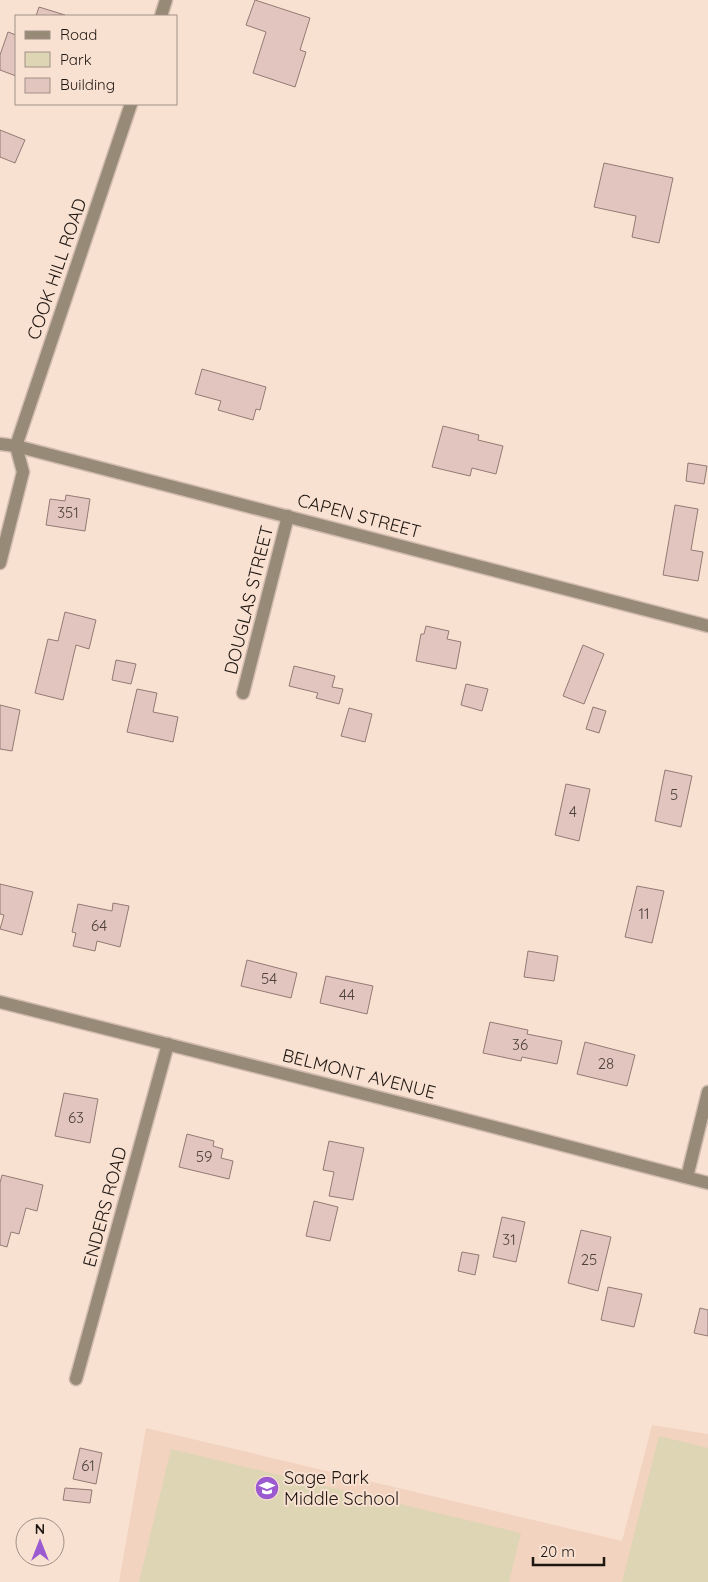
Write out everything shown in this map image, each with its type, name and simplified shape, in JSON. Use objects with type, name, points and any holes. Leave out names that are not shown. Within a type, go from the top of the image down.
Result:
[{"type":"street","points":[[161,15],[166,0]]},
{"type":"street","name":"COOK HILL ROAD","points":[[16,446],[131,105]]},
{"type":"street","name":"CAPEN STREET","points":[[0,444],[16,446],[708,626]]},
{"type":"street","points":[[0,562],[23,472],[16,446]]},
{"type":"street","name":"DOUGLAS STREET","points":[[243,692],[288,516]]},
{"type":"street","name":"BELMONT AVENUE","points":[[0,1002],[708,1183]]},
{"type":"street","name":"ENDERS ROAD","points":[[76,1379],[168,1044]]},
{"type":"street","points":[[687,1177],[708,1092]]},
{"type":"shaded area","name":"Sage Park Middle School","points":[[652,1425],[708,1434],[708,1582],[119,1582],[146,1428],[622,1541]]},
{"type":"green space","points":[[659,1436],[708,1448],[708,1582],[622,1582]]},
{"type":"green space","points":[[171,1449],[521,1533],[509,1582],[139,1582]]},
{"type":"building","points":[[255,0],[310,18],[300,50],[306,52],[295,87],[253,73],[266,32],[246,25]]},
{"type":"building","points":[[39,7],[65,15],[36,15]]},
{"type":"building","points":[[8,32],[15,35],[15,76],[0,70],[0,55]]},
{"type":"building","points":[[0,130],[25,140],[15,163],[0,157]]},
{"type":"building","points":[[604,163],[673,178],[659,243],[632,237],[636,216],[594,207]]},
{"type":"building","points":[[202,369],[266,387],[260,410],[256,409],[253,420],[218,410],[221,401],[195,394]]},
{"type":"building","points":[[443,426],[479,435],[478,440],[503,446],[496,474],[472,468],[470,476],[432,467]]},
{"type":"building","points":[[688,463],[707,466],[704,484],[686,481]]},
{"type":"building","points":[[66,495],[90,499],[85,531],[46,525],[50,499],[65,501]]},
{"type":"building","points":[[675,505],[698,509],[691,550],[703,552],[698,581],[663,575]]},
{"type":"building","points":[[65,612],[96,620],[89,649],[76,645],[63,700],[35,693],[48,639],[58,641]]},
{"type":"building","points":[[426,626],[449,631],[447,639],[461,642],[456,669],[416,661],[421,634],[424,634]]},
{"type":"building","points":[[583,645],[604,654],[584,704],[563,696]]},
{"type":"building","points":[[116,660],[136,664],[131,684],[112,680]]},
{"type":"building","points":[[294,666],[335,676],[332,687],[343,689],[339,704],[316,698],[318,693],[289,686]]},
{"type":"building","points":[[466,684],[488,689],[482,711],[461,705]]},
{"type":"building","points":[[137,689],[157,693],[153,712],[178,717],[173,742],[127,732]]},
{"type":"building","points":[[0,705],[20,710],[12,751],[0,749]]},
{"type":"building","points":[[593,707],[606,711],[599,733],[586,729]]},
{"type":"building","points":[[349,708],[372,714],[365,742],[341,736]]},
{"type":"building","points":[[665,770],[692,776],[681,827],[655,821]]},
{"type":"building","points":[[566,784],[590,789],[579,841],[555,835]]},
{"type":"building","points":[[0,884],[33,892],[22,935],[0,929],[4,915],[0,914]]},
{"type":"building","points":[[637,886],[664,891],[652,943],[625,937]]},
{"type":"building","points":[[113,903],[129,906],[120,947],[97,941],[95,951],[73,946],[76,933],[72,932],[78,904],[112,911]]},
{"type":"building","points":[[528,951],[558,956],[554,981],[524,977]]},
{"type":"building","points":[[247,960],[297,973],[291,998],[241,986]]},
{"type":"building","points":[[326,976],[373,986],[367,1014],[320,1003]]},
{"type":"building","points":[[490,1022],[528,1030],[527,1034],[562,1041],[557,1064],[522,1057],[521,1061],[483,1053]]},
{"type":"building","points":[[585,1042],[635,1055],[627,1086],[577,1074]]},
{"type":"building","points":[[64,1093],[98,1099],[90,1143],[55,1136]]},
{"type":"building","points":[[187,1134],[214,1141],[213,1146],[223,1149],[221,1158],[233,1161],[229,1179],[179,1167]]},
{"type":"building","points":[[329,1141],[364,1148],[353,1200],[329,1196],[334,1172],[323,1170]]},
{"type":"building","points":[[2,1175],[43,1185],[37,1211],[26,1208],[19,1234],[11,1232],[7,1247],[0,1245],[0,1183]]},
{"type":"building","points":[[314,1201],[338,1207],[330,1241],[306,1236]]},
{"type":"building","points":[[502,1217],[525,1222],[516,1262],[493,1257]]},
{"type":"building","points":[[581,1230],[611,1237],[598,1291],[568,1283]]},
{"type":"building","points":[[462,1252],[479,1255],[475,1275],[458,1271]]},
{"type":"building","points":[[608,1287],[642,1294],[634,1327],[601,1320]]},
{"type":"building","points":[[700,1308],[708,1310],[708,1336],[694,1333]]},
{"type":"building","points":[[80,1448],[102,1453],[96,1484],[73,1479]]},
{"type":"building","points":[[65,1488],[92,1490],[90,1503],[63,1500]]},
{"type":"place","name":"Sage Park Middle School","points":[[267,1488]]}]
